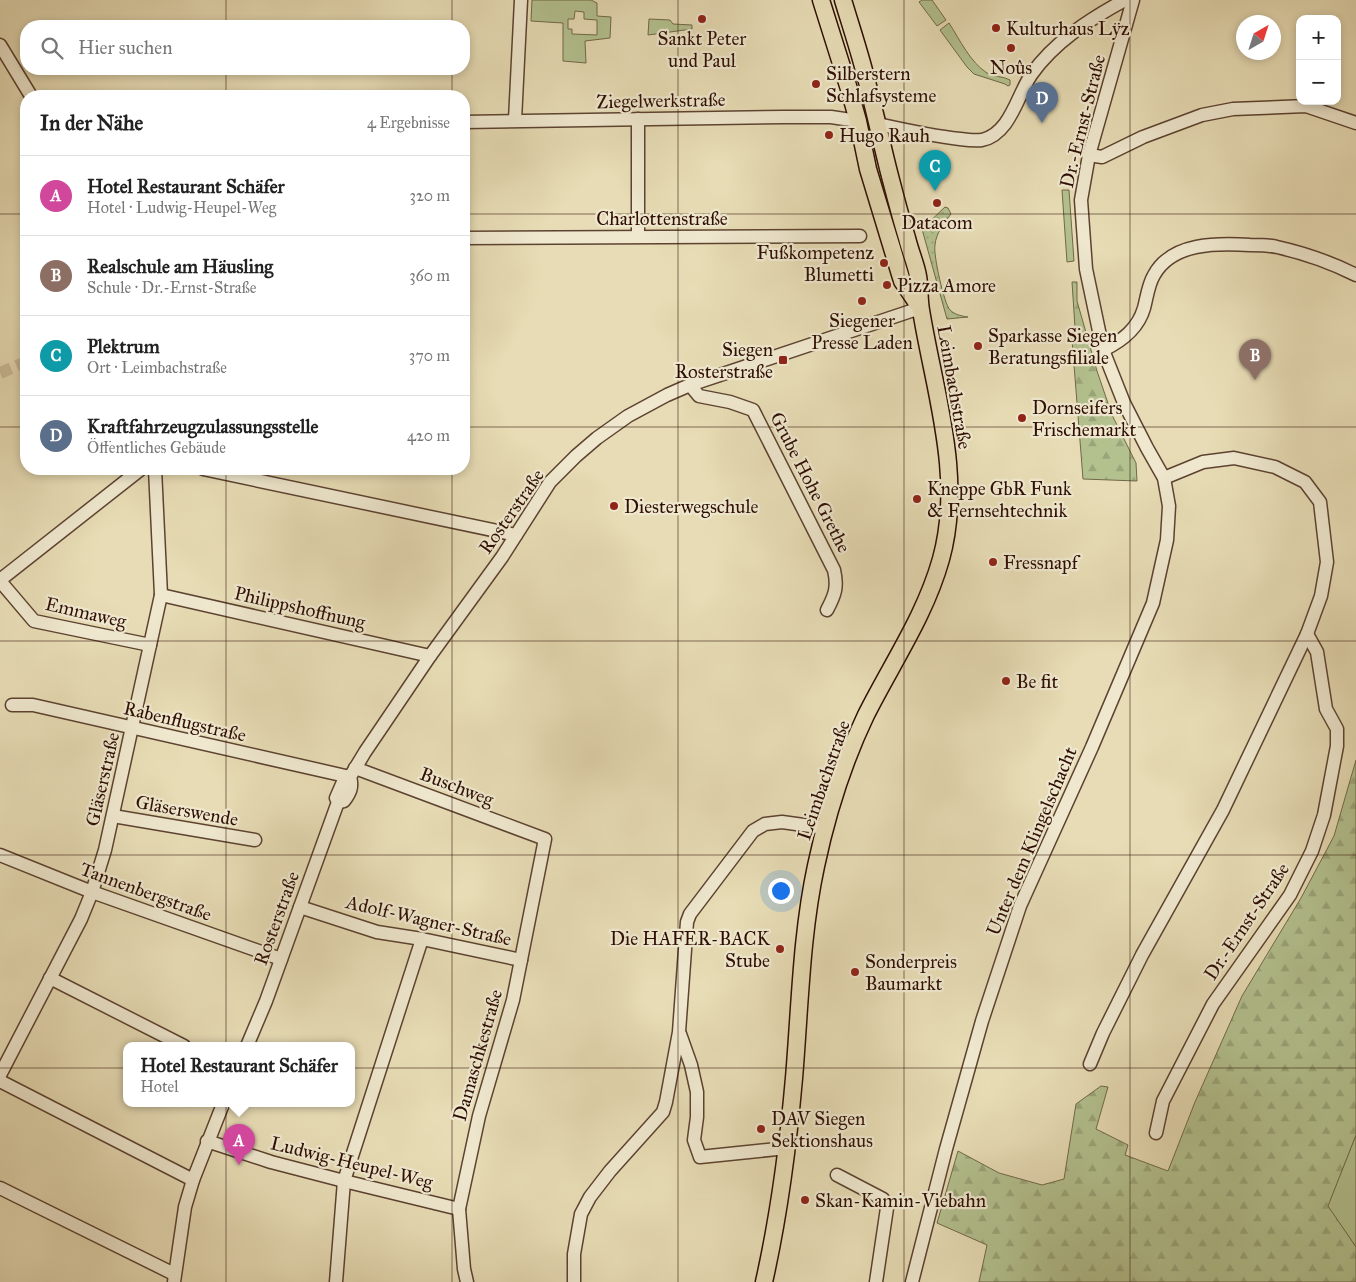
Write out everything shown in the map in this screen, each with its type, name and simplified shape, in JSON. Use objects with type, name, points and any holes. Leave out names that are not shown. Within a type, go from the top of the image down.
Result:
[{"type":"main road","name":"Leimbachstraße","points":[[821,0],[858,121],[868,169],[902,281],[920,308]]},
{"type":"main road","name":"Leimbachstraße","points":[[764,1282],[774,1234],[787,1148],[802,954],[810,896],[825,828],[854,741],[868,711],[916,624],[927,599],[942,557],[949,512],[947,452],[941,406],[920,308],[918,276],[893,188],[869,88],[843,0]]},
{"type":"main road","points":[[858,121],[878,124]]},
{"type":"street","points":[[516,120],[520,0]]},
{"type":"street","points":[[878,124],[953,138],[978,140],[989,138],[1000,130],[1006,122],[1031,76],[1053,49],[1070,34],[1125,0]]},
{"type":"street","name":"Dr.-Ernst-Straße","points":[[1133,0],[1089,155],[1080,200],[1086,269],[1103,350],[1124,403],[1146,448],[1164,478],[1169,506]]},
{"type":"street","points":[[0,45],[27,90]]},
{"type":"street","points":[[1089,155],[1102,157],[1143,137],[1202,115],[1233,110],[1306,106],[1356,123]]},
{"type":"street","name":"Ziegelwerkstraße","points":[[470,122],[826,117],[858,121]]},
{"type":"street","points":[[638,119],[638,236]]},
{"type":"street","name":"Charlottenstraße","points":[[470,238],[860,236]]},
{"type":"street","points":[[1103,350],[1115,345],[1137,323],[1143,310],[1149,286],[1162,264],[1174,255],[1190,249],[1229,244],[1275,246],[1311,257],[1356,275]]},
{"type":"street","name":"Rosterstraße","points":[[250,1042],[338,802],[336,798],[343,782],[353,772],[430,656],[516,536],[550,482],[597,438],[628,416],[667,395],[690,385],[920,308]]},
{"type":"street","name":"Grube Hohe Grethe","points":[[690,385],[699,396],[730,402],[754,410],[834,570],[837,582],[833,598],[827,610]]},
{"type":"street","points":[[1090,1064],[1102,1033],[1142,955],[1223,810],[1307,634],[1322,596],[1327,562],[1320,502],[1305,482],[1275,467],[1234,458],[1203,462],[1164,478]]},
{"type":"street","points":[[0,581],[132,475]]},
{"type":"street","name":"Gläserstraße","points":[[0,1076],[81,919],[92,892],[105,850],[161,595],[155,475]]},
{"type":"street","points":[[232,475],[516,536]]},
{"type":"street","name":"Unter dem Klingelschacht","points":[[912,1282],[984,1012],[1020,906],[1092,747],[1153,603],[1167,540],[1169,506]]},
{"type":"street","name":"Emmaweg","points":[[0,581],[34,621],[150,645]]},
{"type":"street","name":"Philippshoffnung","points":[[161,595],[430,656]]},
{"type":"street","name":"Dr.-Ernst-Straße","points":[[1156,1133],[1163,1101],[1213,1004],[1290,895],[1312,852],[1324,816],[1337,746],[1337,729],[1326,709],[1316,652],[1307,634]]},
{"type":"street","name":"Rabenflugstraße","points":[[12,705],[33,705],[133,728],[353,772]]},
{"type":"street","name":"Buschweg","points":[[353,772],[545,839]]},
{"type":"street","name":"Gläserswende","points":[[113,816],[255,840]]},
{"type":"street","points":[[574,1282],[574,1254],[581,1214],[590,1197],[610,1171],[663,1112],[679,1032],[687,922],[701,899],[753,831],[765,824],[782,822],[825,828]]},
{"type":"street","name":"Damaschkestraße","points":[[466,1282],[460,1209],[479,1116],[513,1000],[545,839]]},
{"type":"street","name":"Tannenbergstraße","points":[[0,855],[92,892],[281,959]]},
{"type":"street","name":"Adolf-Wagner-Straße","points":[[300,907],[377,932],[422,939],[521,960]]},
{"type":"street","points":[[336,1282],[344,1181],[422,939]]},
{"type":"street","points":[[50,978],[176,1042]]},
{"type":"street","points":[[679,1032],[691,1065],[697,1092],[697,1117],[694,1140],[700,1157],[787,1148]]},
{"type":"street","points":[[0,1081],[193,1180]]},
{"type":"street","points":[[0,1188],[174,1278],[185,1207],[207,1141],[222,1107]]},
{"type":"street","name":"Ludwig-Heupel-Weg","points":[[207,1141],[271,1162],[460,1209]]},
{"type":"street","points":[[837,1175],[883,1199],[887,1208],[876,1282]]},
{"type":"green space","points":[[532,0],[591,0],[597,3],[597,16],[611,17],[610,38],[585,41],[586,63],[563,61],[563,23],[531,21]],"holes":[[[575,11],[584,12],[584,19],[597,20],[597,35],[572,34],[572,29],[568,29],[568,19],[574,19]]]},
{"type":"green space","points":[[922,0],[932,0],[946,20],[937,26],[919,2]]},
{"type":"green space","points":[[649,19],[670,20],[673,24],[692,25],[692,29],[648,35]]},
{"type":"green space","points":[[949,23],[975,63],[987,73],[1010,80],[1010,85],[1008,86],[974,74],[967,67],[940,30]]},
{"type":"green space","points":[[1062,190],[1069,190],[1074,261],[1067,262]]},
{"type":"green space","points":[[945,207],[948,208],[951,214],[939,232],[935,245],[940,279],[950,310],[956,314],[968,317],[947,319],[922,229]]},
{"type":"green space","points":[[1072,282],[1077,282],[1077,301],[1097,371],[1112,415],[1136,463],[1137,481],[1083,479],[1071,327],[1075,327]]},
{"type":"green space","points":[[1356,760],[1356,1135],[1328,1206],[1356,1247],[1356,1282],[979,1282],[987,1245],[937,1223],[958,1151],[999,1173],[1042,1185],[1064,1179],[1076,1104],[1101,1086],[1108,1087],[1096,1129],[1128,1145],[1125,1155],[1168,1171],[1195,1102],[1242,996],[1301,898],[1334,836]]},
{"type":"green space","points":[[1356,1135],[1356,1247],[1327,1206]]},
{"type":"tunnel","points":[[0,373],[20,365]]},
{"type":"place","name":"Sankt Peter und Paul","points":[[702,19]]},
{"type":"place","name":"Kulturhaus Lÿz","points":[[996,28]]},
{"type":"place","name":"Noûs","points":[[1011,48]]},
{"type":"place","name":"Silberstern Schlafsysteme","points":[[816,84]]},
{"type":"place","name":"Kraftfahrzeugzulassungsstelle","points":[[1042,123]]},
{"type":"place","name":"Hugo Rauh","points":[[829,135]]},
{"type":"place","name":"Plektrum","points":[[935,191]]},
{"type":"place","name":"Datacom","points":[[937,203]]},
{"type":"place","name":"Fußkompetenz Blumetti","points":[[884,263]]},
{"type":"place","name":"Pizza Amore","points":[[887,285]]},
{"type":"place","name":"Siegener Presse Laden","points":[[862,301]]},
{"type":"place","name":"Sparkasse Siegen Beratungsfiliale","points":[[978,346]]},
{"type":"place","name":"Siegen Rosterstraße","points":[[783,360]]},
{"type":"place","name":"Realschule am Häusling","points":[[1255,380]]},
{"type":"place","name":"Dornseifers Frischemarkt","points":[[1022,418]]},
{"type":"place","name":"Kneppe GbR Funk & Fernsehtechnik","points":[[917,499]]},
{"type":"place","name":"Diesterwegschule","points":[[614,506]]},
{"type":"place","name":"Fressnapf","points":[[993,562]]},
{"type":"place","name":"Be fit","points":[[1006,681]]},
{"type":"place","name":"Die HAFER-BACK Stube","points":[[780,949]]},
{"type":"place","name":"Sonderpreis Baumarkt","points":[[855,972]]},
{"type":"place","name":"DAV Siegen Sektionshaus","points":[[761,1129]]},
{"type":"place","name":"Hotel Restaurant Schäfer","points":[[239,1165]]},
{"type":"place","name":"Skan-Kamin-Viebahn","points":[[805,1200]]}]
